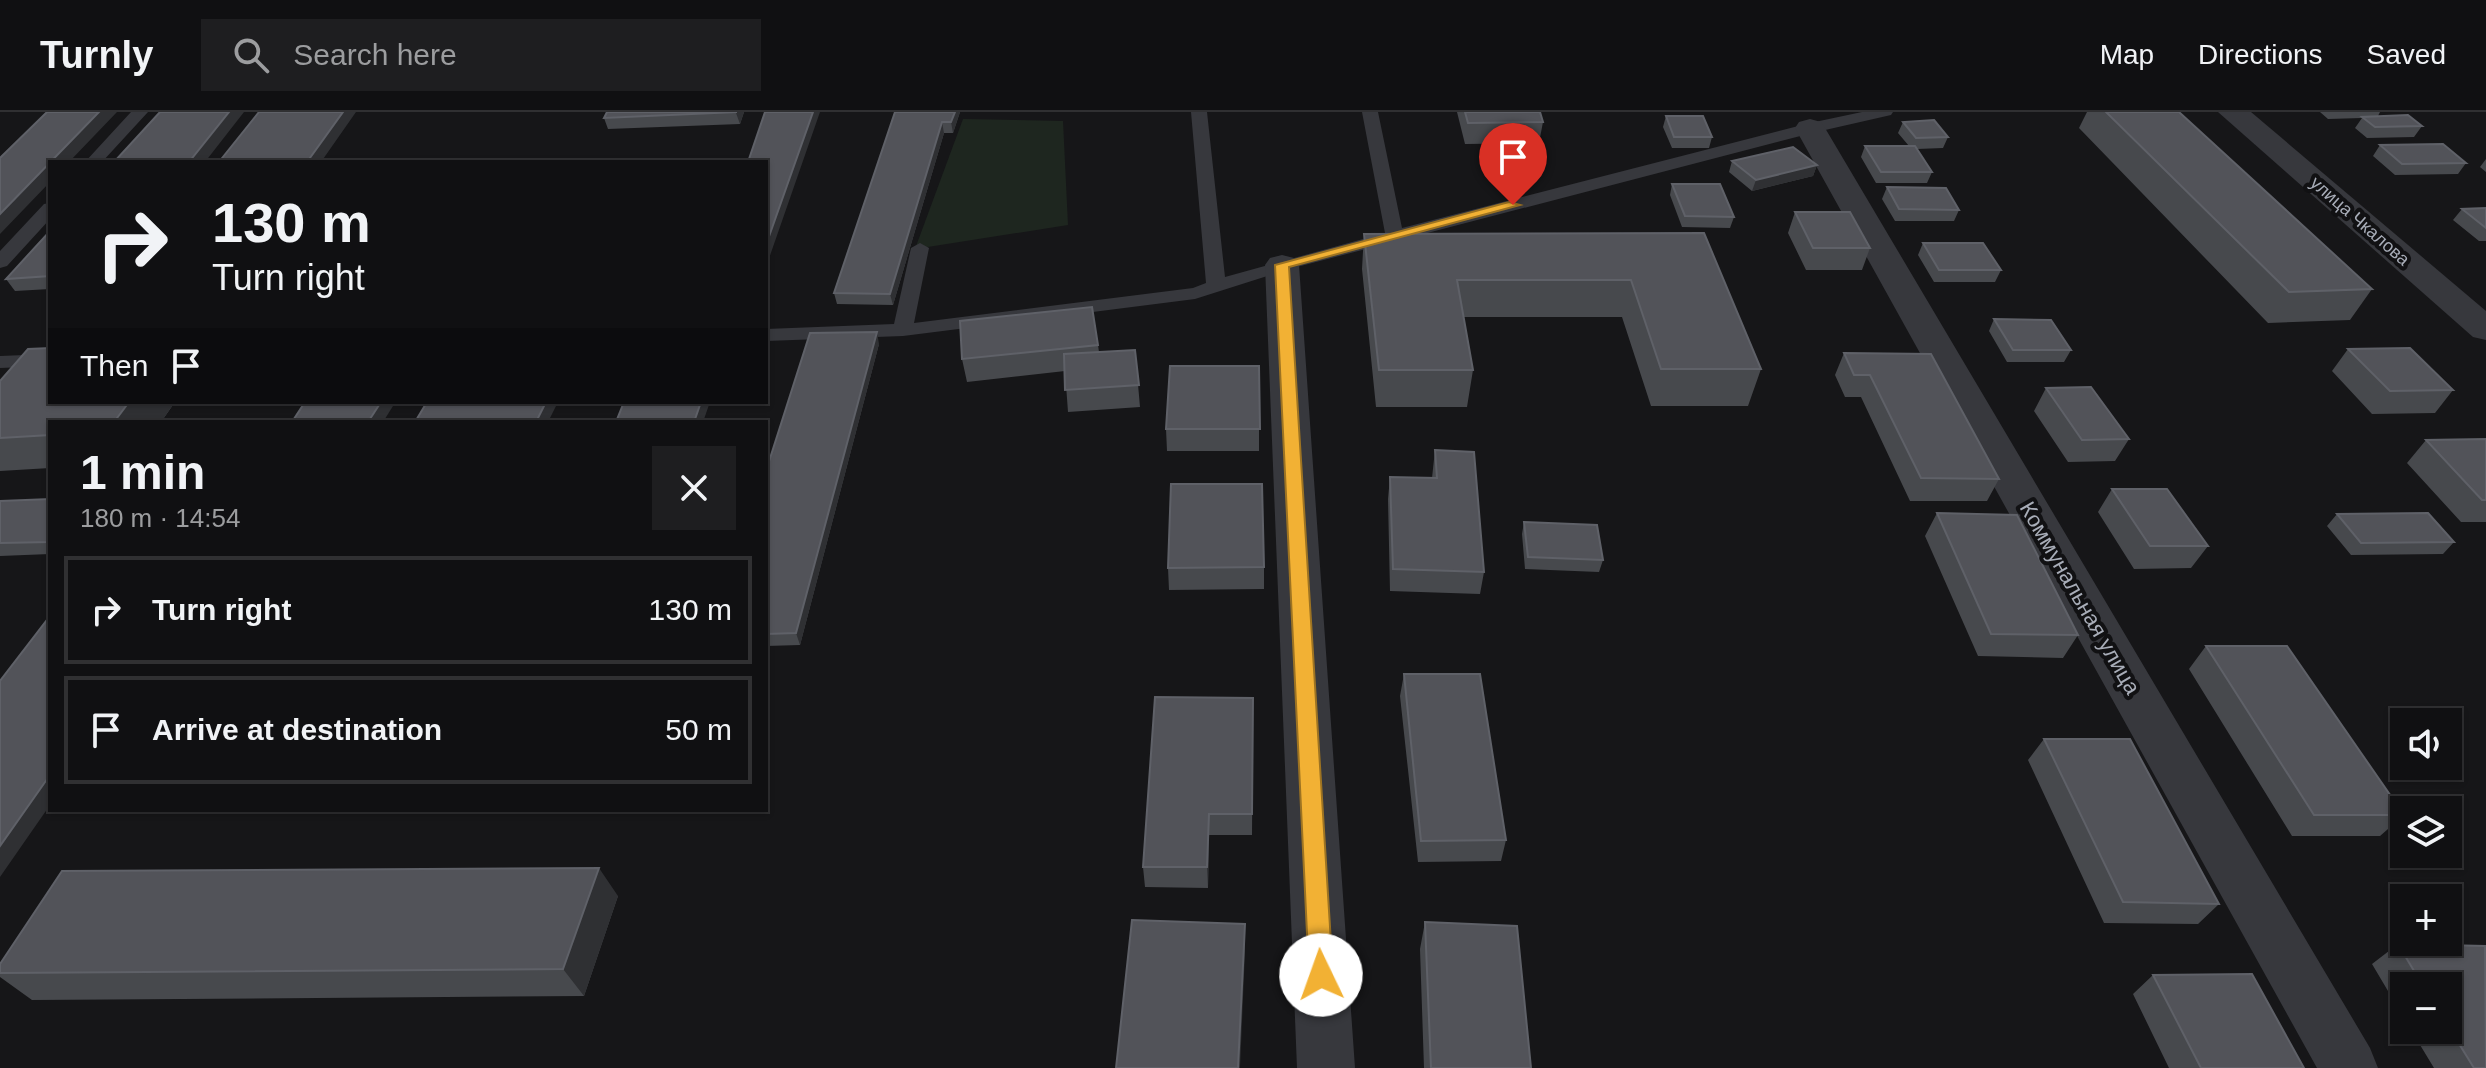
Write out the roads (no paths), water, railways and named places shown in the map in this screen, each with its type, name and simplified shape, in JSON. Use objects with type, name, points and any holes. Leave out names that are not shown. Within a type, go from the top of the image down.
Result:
[{"type":"street","name":"улица Чкалова","points":[[2233,112],[2486,329]]},
{"type":"street","name":"Коммунальная улица","points":[[1810,128],[2349,1068]]},
{"type":"street","points":[[1282,265],[1326,1068]]},
{"type":"lane","points":[[95,160],[140,112]]},
{"type":"lane","points":[[1199,112],[1216,286]]},
{"type":"lane","points":[[1370,112],[1395,236]]},
{"type":"lane","points":[[768,335],[903,330],[1195,293],[1282,265],[1810,128],[1885,112]]},
{"type":"lane","points":[[0,262],[48,210]]},
{"type":"lane","points":[[903,330],[920,248]]},
{"type":"lane","points":[[0,362],[48,360]]}]
